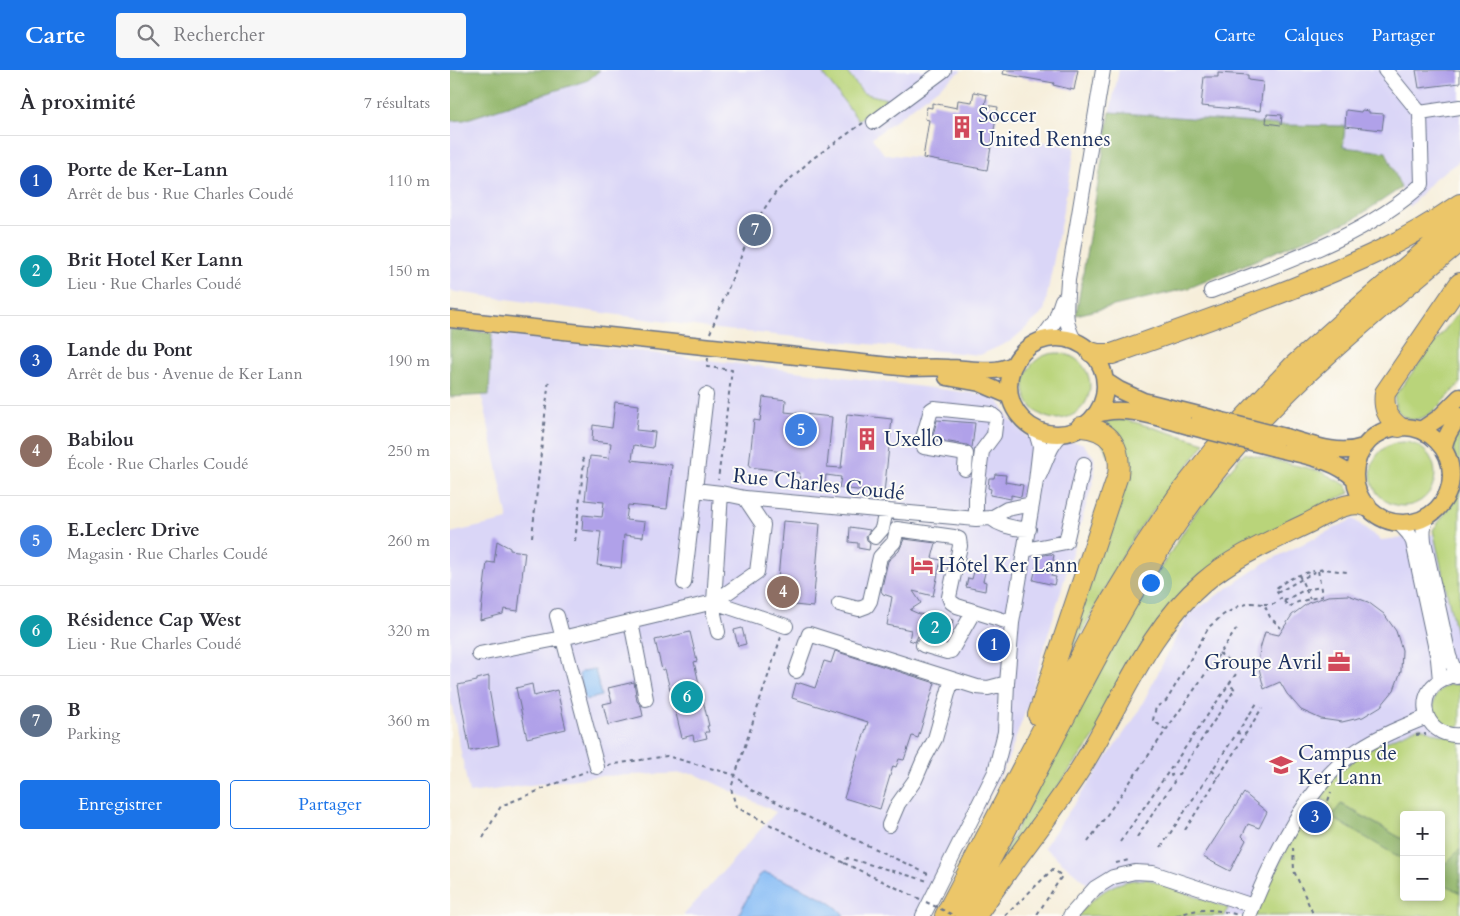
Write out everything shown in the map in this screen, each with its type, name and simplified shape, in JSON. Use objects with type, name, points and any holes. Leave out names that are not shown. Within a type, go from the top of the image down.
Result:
[{"type":"highway","points":[[1083,346],[1098,354],[1112,354],[1247,306],[1371,257],[1412,236],[1460,204]]},
{"type":"highway","points":[[945,916],[1105,610],[1177,497],[1214,450],[1292,368],[1460,221]]},
{"type":"highway","points":[[962,916],[1114,625],[1158,552],[1190,504],[1228,455],[1304,376],[1358,327],[1460,241]]},
{"type":"highway","points":[[1399,427],[1390,418],[1384,404],[1385,393],[1460,283]]},
{"type":"highway","points":[[932,909],[1039,713],[1118,475],[1120,464],[1118,452],[1114,444],[1108,436],[1088,421]]},
{"type":"highway","points":[[976,916],[1076,775],[1096,744],[1153,640],[1187,597],[1225,567],[1283,536],[1335,510],[1350,505],[1360,504],[1366,506]]},
{"type":"main road","points":[[450,319],[909,368],[949,368],[985,371],[997,370],[1013,365]]},
{"type":"main road","points":[[1088,421],[1104,399],[1105,381],[1099,362],[1083,346],[1062,338],[1041,340],[1027,348],[1013,365],[1008,384],[1010,396],[1018,415],[1035,429],[1048,433],[1062,434],[1113,410],[1194,421],[1280,442],[1340,451],[1356,450],[1364,447]]},
{"type":"main road","points":[[909,368],[936,376],[980,383],[1010,396]]},
{"type":"main road","points":[[1105,381],[1143,401],[1194,421]]},
{"type":"main road","points":[[1421,430],[1439,418],[1460,397]]},
{"type":"main road","points":[[1444,448],[1434,438],[1414,428],[1399,427],[1379,433],[1364,447],[1358,457],[1355,468],[1357,489],[1366,506],[1381,518],[1399,523],[1419,520],[1428,516],[1442,504],[1450,486],[1451,466],[1444,448],[1444,442],[1460,416]]},
{"type":"main road","points":[[1280,442],[1342,469],[1355,479]]},
{"type":"street","points":[[870,122],[944,70]]},
{"type":"street","points":[[1083,346],[1069,330],[1066,315],[1068,280],[1104,70]]},
{"type":"street","points":[[1211,292],[1304,255],[1361,226],[1406,199],[1422,184],[1420,113],[1385,70]]},
{"type":"street","points":[[1420,113],[1460,107]]},
{"type":"street","points":[[1041,340],[1055,322],[1068,280]]},
{"type":"street","points":[[1399,372],[1416,356],[1460,301]]},
{"type":"street","points":[[684,582],[706,395]]},
{"type":"street","points":[[965,469],[966,454],[924,447],[922,442],[931,410],[934,408],[991,414],[996,418],[994,435],[982,451],[976,497],[976,519]]},
{"type":"street","points":[[923,916],[937,882],[996,772],[1005,732],[1012,623],[1029,529],[1040,446],[1035,429]]},
{"type":"street","points":[[1036,481],[1051,450],[1062,434]]},
{"type":"street","points":[[1025,550],[1066,542],[1084,464]]},
{"type":"street","points":[[695,490],[720,487]]},
{"type":"street","name":"Rue Charles Coudé","points":[[718,632],[714,614],[714,602],[720,487],[746,498],[976,519],[991,518],[1007,509],[1032,504]]},
{"type":"street","points":[[479,654],[562,638],[714,602],[757,572],[764,525],[746,498]]},
{"type":"street","points":[[875,537],[882,528],[886,510]]},
{"type":"street","points":[[1428,516],[1422,532],[1449,656],[1458,677],[1440,680],[1431,688],[1425,705],[1427,717],[1435,728],[1446,734],[1460,735]]},
{"type":"street","name":"Rue Charles Coudé","points":[[991,518],[997,523],[1009,527],[1029,529]]},
{"type":"street","points":[[1399,523],[1409,534],[1412,542],[1438,659],[1440,680]]},
{"type":"street","points":[[840,604],[859,609],[867,606],[870,601],[880,557],[894,542],[897,529],[959,539],[960,546],[949,597],[950,602],[957,606],[1012,623]]},
{"type":"street","points":[[714,602],[785,627]]},
{"type":"street","points":[[923,645],[947,652],[951,651],[974,611]]},
{"type":"street","points":[[557,616],[597,766]]},
{"type":"street","points":[[631,622],[646,699]]},
{"type":"street","points":[[796,671],[809,634],[983,687],[988,688],[1007,683]]},
{"type":"street","points":[[889,825],[898,804],[915,780],[935,739],[952,679]]},
{"type":"street","points":[[1070,916],[1095,888],[1113,877],[1135,872],[1153,872],[1246,912],[1286,837],[1322,782],[1358,750],[1427,717]]},
{"type":"path","points":[[711,331],[755,222],[776,192],[812,159],[870,122]]},
{"type":"path","points":[[707,367],[732,370],[720,487]]},
{"type":"path","points":[[532,537],[549,378]]},
{"type":"path","points":[[575,541],[584,462],[582,457]]},
{"type":"path","points":[[1318,570],[1322,596],[1298,602],[1289,607],[1275,589],[1283,582],[1299,575],[1318,570],[1324,569],[1347,572]]},
{"type":"path","points":[[1277,593],[1318,570]]},
{"type":"path","points":[[1299,575],[1310,599]]},
{"type":"path","points":[[1284,601],[1307,590],[1321,587]]},
{"type":"path","points":[[1166,730],[1153,720],[1156,707],[1166,701],[1209,627],[1223,615],[1239,606],[1251,603],[1274,604],[1281,598]]},
{"type":"path","points":[[1264,604],[1270,617],[1281,628]]},
{"type":"path","points":[[1088,842],[1238,626]]},
{"type":"path","points":[[785,627],[731,788],[736,807],[932,909],[955,916]]},
{"type":"path","points":[[1219,654],[1229,661]]},
{"type":"path","points":[[1120,842],[1236,674]]},
{"type":"path","points":[[1171,775],[1179,774],[1235,689],[1229,685]]},
{"type":"path","points":[[1160,847],[1257,703]]},
{"type":"path","points":[[1185,830],[1262,708]]},
{"type":"path","points":[[1252,710],[1258,715]]},
{"type":"path","points":[[1236,733],[1246,734]]},
{"type":"path","points":[[1415,734],[1427,734],[1432,737]]},
{"type":"path","points":[[482,838],[501,806],[597,766],[667,756],[735,775],[751,790],[937,882]]},
{"type":"path","points":[[1212,770],[1218,778]]},
{"type":"path","points":[[1137,837],[1174,782],[1171,775],[1167,772]]},
{"type":"path","points":[[1307,822],[1326,804],[1332,788]]},
{"type":"path","points":[[1286,837],[1293,841],[1294,871],[1314,916]]},
{"type":"path","points":[[844,863],[847,858],[937,882]]},
{"type":"path","points":[[1004,916],[1052,869],[1062,876],[1036,916]]},
{"type":"path","points":[[1177,916],[1190,910],[1246,912]]},
{"type":"shaded area","points":[[600,70],[962,70],[872,138],[884,154],[923,158],[987,170],[994,134],[1075,147],[1044,312],[1011,341],[980,355],[716,329],[450,291],[450,121],[464,120],[588,80]]},
{"type":"shaded area","points":[[1119,70],[1460,70],[1460,161],[1435,178],[1409,207],[1387,152],[1342,148],[1344,126],[1281,125],[1110,112]]},
{"type":"shaded area","points":[[492,333],[995,396],[1010,419],[1027,437],[1082,443],[1094,457],[1095,475],[1026,710],[1007,762],[928,916],[683,916],[776,812],[693,773],[599,776],[469,793],[450,696],[450,533],[508,520],[482,395],[489,395]]},
{"type":"shaded area","name":"Campus de Ker Lann","points":[[1353,519],[1381,540],[1448,533],[1460,587],[1460,916],[1078,916],[1098,893],[1044,847],[1136,716],[1187,616],[1264,563]]},
{"type":"green space","points":[[450,70],[600,70],[588,80],[464,120],[450,121]]},
{"type":"green space","points":[[820,70],[845,70],[863,93],[887,99],[858,120]]},
{"type":"green space","points":[[1110,112],[1281,125],[1345,126],[1343,147],[1386,152],[1401,188],[1354,219],[1189,288],[1076,315]]},
{"type":"green space","points":[[1460,310],[1460,383],[1427,416],[1411,419],[1403,416],[1396,407],[1395,395]]},
{"type":"green space","points":[[450,329],[492,333],[489,395],[450,397]]},
{"type":"green space","points":[[1057,353],[1069,356],[1080,363],[1087,374],[1090,386],[1087,398],[1080,409],[1069,416],[1057,419],[1045,416],[1034,409],[1027,398],[1024,386],[1027,374],[1034,363],[1045,356]]},
{"type":"green space","points":[[1117,417],[1205,443],[1133,537],[1049,693],[1121,480],[1092,423]]},
{"type":"green space","points":[[1460,431],[1460,652],[1433,530],[1451,505],[1458,485],[1459,470],[1453,443]]},
{"type":"green space","points":[[1397,442],[1409,442],[1426,451],[1433,462],[1435,474],[1433,486],[1426,497],[1409,506],[1397,506],[1385,501],[1376,492],[1371,480],[1371,468],[1376,456],[1385,447]]},
{"type":"green space","points":[[1244,453],[1320,471],[1346,485],[1350,493],[1229,553],[990,879],[1125,624],[1198,509]]},
{"type":"green space","points":[[1451,684],[1460,685],[1459,727],[1449,726],[1442,722],[1434,709],[1437,694],[1442,688]]},
{"type":"green space","points":[[1419,727],[1437,734],[1460,738],[1460,849],[1446,864],[1445,811],[1400,811],[1400,838],[1342,804],[1332,817],[1400,858],[1400,901],[1445,901],[1445,884],[1460,893],[1460,916],[1253,916],[1297,828],[1305,830],[1329,804],[1318,796],[1328,782],[1367,749]]},
{"type":"green space","points":[[1341,804],[1400,838],[1400,858],[1331,817]]},
{"type":"green space","points":[[1460,849],[1460,893],[1445,884],[1446,863]]},
{"type":"green space","points":[[1147,879],[1228,908],[1225,916],[1077,916],[1092,900],[1108,889],[1125,882]]},
{"type":"water","points":[[595,670],[601,696],[585,700],[579,675],[581,672]]},
{"type":"water","points":[[763,873],[811,892],[832,904],[844,916],[739,916],[759,876]]},
{"type":"building","points":[[1004,70],[1078,70],[1074,90],[1053,85],[1054,83],[1003,74]]},
{"type":"building","points":[[1416,70],[1460,70],[1460,83],[1419,88]]},
{"type":"building","points":[[1218,73],[1248,75],[1248,80],[1263,82],[1260,111],[1201,106],[1204,77],[1218,77]]},
{"type":"building","name":"Soccer United Rennes","points":[[974,92],[987,95],[985,105],[998,107],[987,170],[923,158],[929,120],[925,119],[927,107],[932,108],[932,103],[957,108],[958,100],[972,102]]},
{"type":"building","points":[[1346,110],[1361,112],[1362,110],[1369,111],[1369,113],[1384,114],[1382,130],[1345,126]]},
{"type":"building","points":[[1267,114],[1282,115],[1281,125],[1266,123]]},
{"type":"building","points":[[763,397],[786,400],[785,412],[832,417],[827,467],[841,468],[847,414],[892,419],[884,493],[839,488],[841,477],[826,475],[825,484],[799,482],[800,473],[749,467],[754,420],[760,421]]},
{"type":"building","points":[[615,402],[639,405],[636,430],[655,432],[653,448],[634,445],[632,460],[672,465],[667,509],[628,505],[626,520],[645,522],[643,537],[624,535],[621,568],[597,565],[601,532],[582,530],[583,515],[602,517],[604,502],[585,500],[590,456],[609,458],[611,443],[592,441],[593,425],[612,428]]},
{"type":"building","points":[[937,420],[975,423],[972,448],[967,445],[932,439]]},
{"type":"building","points":[[995,474],[1006,475],[1005,482],[1023,485],[1021,497],[1011,495],[1011,499],[990,495],[991,489],[988,488],[989,478],[994,478]]},
{"type":"building","points":[[783,521],[820,524],[813,607],[776,603]]},
{"type":"building","points":[[850,527],[870,530],[866,536],[870,544],[869,550],[858,548],[858,543],[849,542]]},
{"type":"building","points":[[904,539],[936,543],[932,558],[941,560],[933,596],[913,591],[921,603],[910,610],[919,614],[953,620],[946,642],[918,636],[915,642],[909,640],[911,630],[887,625],[892,597],[883,594],[881,591],[888,561],[899,551]]},
{"type":"building","points":[[497,541],[510,548],[510,550],[525,552],[518,611],[504,609],[503,614],[480,620],[487,562],[494,563]]},
{"type":"building","points":[[1054,555],[1053,560],[1055,561],[1051,576],[1056,577],[1054,585],[1033,580],[1039,556]]},
{"type":"building","points":[[975,568],[986,569],[983,581],[986,582],[985,591],[966,587],[968,578],[972,579]]},
{"type":"building","name":"Groupe Avril","points":[[1348,595],[1368,602],[1384,614],[1396,631],[1402,650],[1401,671],[1394,690],[1381,706],[1363,717],[1342,722],[1321,719],[1301,710],[1287,694],[1280,682],[1264,689],[1258,664],[1265,632],[1279,635],[1292,615],[1308,603],[1328,596]]},
{"type":"building","points":[[742,628],[746,644],[738,646],[734,630]]},
{"type":"building","points":[[690,632],[697,661],[694,662],[709,726],[707,726],[709,732],[705,732],[707,738],[694,741],[693,735],[682,738],[665,669],[662,670],[655,640]]},
{"type":"building","points":[[835,651],[935,683],[918,738],[912,736],[904,760],[899,759],[896,767],[893,766],[880,809],[844,798],[868,722],[792,698],[796,683],[815,688],[824,661],[831,663]]},
{"type":"building","points":[[489,676],[489,689],[499,745],[470,751],[458,685]]},
{"type":"building","points":[[634,682],[637,701],[641,706],[643,716],[608,725],[603,704],[612,702],[608,688]]},
{"type":"building","points":[[532,684],[534,696],[557,690],[566,729],[527,738],[516,688]]},
{"type":"building","points":[[1244,793],[1267,812],[1259,828],[1248,824],[1242,836],[1246,840],[1230,871],[1203,857]]},
{"type":"place","name":"Soccer United Rennes","points":[[962,127]]},
{"type":"place","name":"B","points":[[755,230]]},
{"type":"place","name":"E.Leclerc Drive","points":[[801,430]]},
{"type":"place","name":"Uxello","points":[[867,439]]},
{"type":"place","name":"Hôtel Ker Lann","points":[[922,565]]},
{"type":"place","name":"Babilou","points":[[783,592]]},
{"type":"place","name":"Brit Hotel Ker Lann","points":[[935,628]]},
{"type":"place","name":"Porte de Ker-Lann","points":[[994,645]]},
{"type":"place","name":"Groupe Avril","points":[[1339,662]]},
{"type":"place","name":"Résidence Cap West","points":[[687,697]]},
{"type":"place","name":"Campus de Ker Lann","points":[[1281,765]]},
{"type":"place","name":"Lande du Pont","points":[[1315,817]]}]
